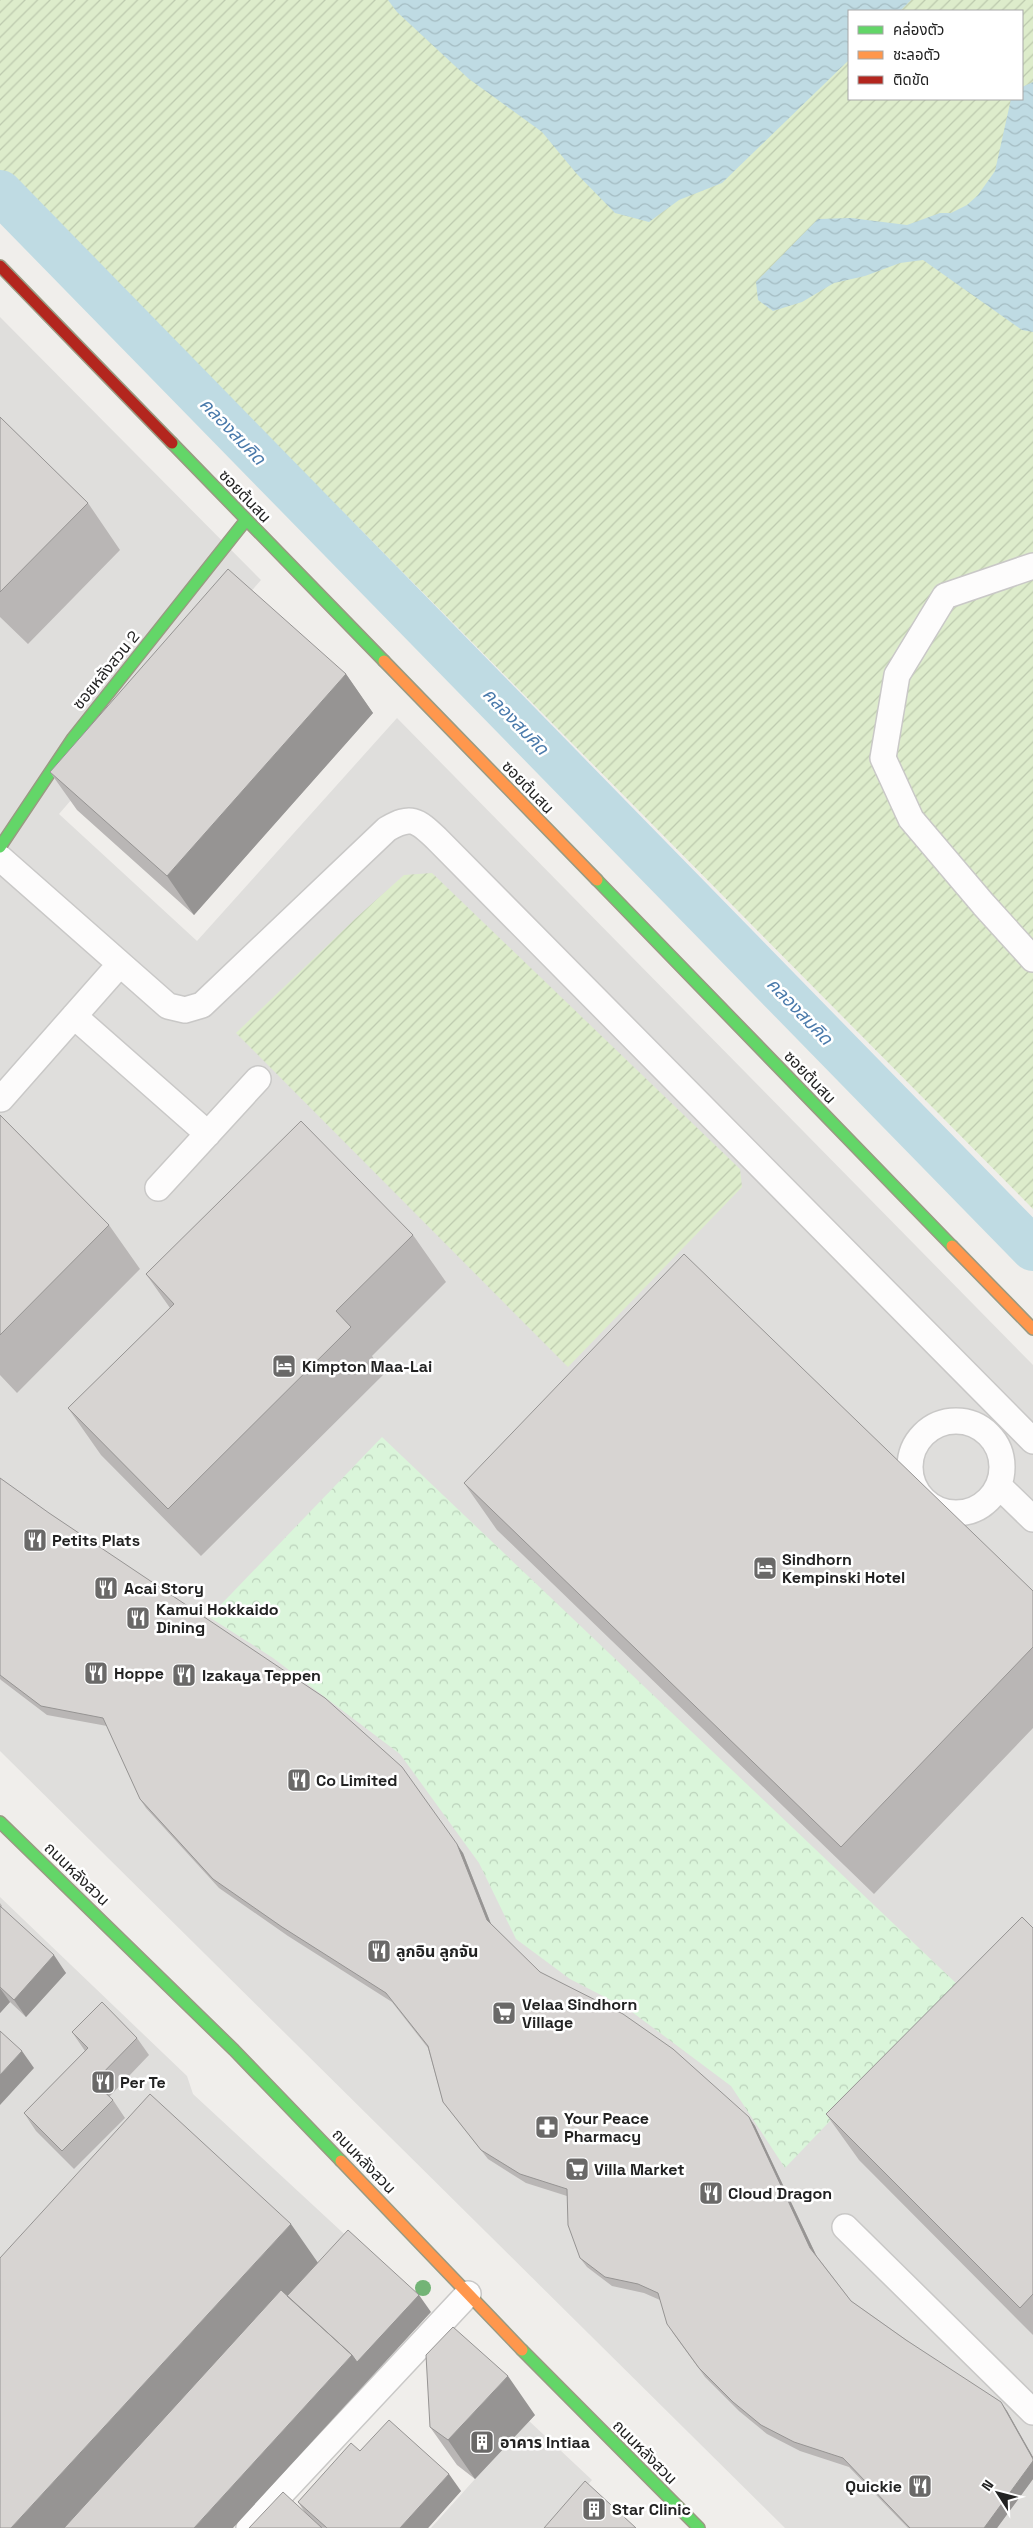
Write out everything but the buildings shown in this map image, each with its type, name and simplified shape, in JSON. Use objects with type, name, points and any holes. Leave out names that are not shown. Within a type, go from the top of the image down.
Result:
[{"type":"street","name":"ซอยต้นสน","points":[[0,266],[1033,1329]]},
{"type":"street","name":"ซอยหลังสวน 2","points":[[0,847],[73,738],[246,520]]},
{"type":"street","name":"ถนนหลังสวน","points":[[0,1822],[234,2050],[468,2294],[699,2528]]},
{"type":"lane","points":[[1033,566],[945,596],[897,675],[883,758],[911,819],[1033,959]]},
{"type":"lane","points":[[0,858],[168,1006],[185,1010],[202,1005],[387,829],[401,821],[414,821],[426,828],[1033,1442]]},
{"type":"lane","points":[[1,1099],[120,964]]},
{"type":"lane","points":[[74,1016],[208,1134]]},
{"type":"lane","points":[[158,1188],[258,1079]]},
{"type":"lane","points":[[984,1429],[1002,1411]]},
{"type":"lane","points":[[956,1419],[971,1422],[984,1429],[995,1440],[1002,1455],[1003,1470],[999,1486],[990,1499],[978,1508],[964,1513],[948,1513],[934,1508],[922,1499],[913,1486],[909,1471],[911,1455],[917,1442],[927,1430],[940,1422],[956,1419]]},
{"type":"lane","points":[[999,1486],[1033,1519]]},
{"type":"lane","points":[[844,2227],[1033,2412]]},
{"type":"lane","points":[[249,2528],[468,2294]]},
{"type":"shaded area","points":[[0,317],[261,580],[59,814],[197,941],[397,718],[1033,1365],[1033,2528],[785,2528],[0,1751]]},
{"type":"shaded area","points":[[0,1897],[187,2076],[193,2094],[355,2244],[0,2528]]},
{"type":"shaded area","points":[[528,2420],[592,2480],[549,2528],[431,2528]]},
{"type":"green space","points":[[0,0],[1033,0],[1033,1209],[361,530],[0,172]]},
{"type":"green space","points":[[432,873],[740,1169],[742,1187],[568,1367],[236,1033],[356,918],[404,875]]},
{"type":"green space","points":[[382,1437],[959,1986],[785,2168],[731,2086],[628,2009],[570,1979],[516,1939],[479,1863],[400,1754],[273,1658],[209,1617]]},
{"type":"water","points":[[388,0],[911,0],[901,10],[848,10],[848,61],[722,183],[679,200],[649,222],[615,213],[576,173],[542,132],[469,79],[397,12]]},
{"type":"water","points":[[1033,82],[1033,332],[1022,330],[923,260],[900,263],[865,276],[834,283],[802,302],[773,311],[758,300],[756,282],[818,219],[851,218],[907,225],[940,213],[951,213],[967,205],[978,195],[995,171],[1011,100],[1023,100],[1023,87]]},
{"type":"waterway","name":"คลองสมคิด","points":[[0,192],[1033,1249]]},
{"type":"traffic: fast","points":[[172,443],[384,661]]},
{"type":"traffic: fast","points":[[0,847],[73,738],[246,520]]},
{"type":"traffic: fast","points":[[597,880],[952,1246]]},
{"type":"traffic: fast","points":[[0,1822],[234,2050],[341,2161]]},
{"type":"traffic: fast","points":[[522,2350],[699,2528]]},
{"type":"traffic: slow","points":[[384,661],[597,880]]},
{"type":"traffic: slow","points":[[952,1246],[1033,1329]]},
{"type":"traffic: slow","points":[[341,2161],[522,2350]]},
{"type":"traffic: jam","points":[[0,266],[172,443]]},
{"type":"place","name":"Kimpton Maa-Lai","points":[[284,1366]]},
{"type":"place","name":"Petits Plats","points":[[35,1540]]},
{"type":"place","name":"Sindhorn Kempinski Hotel","points":[[765,1568]]},
{"type":"place","name":"Acai Story","points":[[106,1588]]},
{"type":"place","name":"Kamui Hokkaido Dining","points":[[138,1618]]},
{"type":"place","name":"Hoppe","points":[[96,1673]]},
{"type":"place","name":"Izakaya Teppen","points":[[184,1675]]},
{"type":"place","name":"Co Limited","points":[[299,1780]]},
{"type":"place","name":"ลูกอิน ลูกจัน","points":[[379,1951]]},
{"type":"place","name":"Velaa Sindhorn Village","points":[[504,2013]]},
{"type":"place","name":"Per Te","points":[[103,2082]]},
{"type":"place","name":"Your Peace Pharmacy","points":[[547,2127]]},
{"type":"place","name":"Villa Market","points":[[577,2169]]},
{"type":"place","name":"Cloud Dragon","points":[[711,2193]]},
{"type":"place","name":"อาคาร Intiaa","points":[[482,2442]]},
{"type":"place","name":"Quickie","points":[[920,2486]]},
{"type":"place","name":"Star Clinic","points":[[594,2509]]}]
